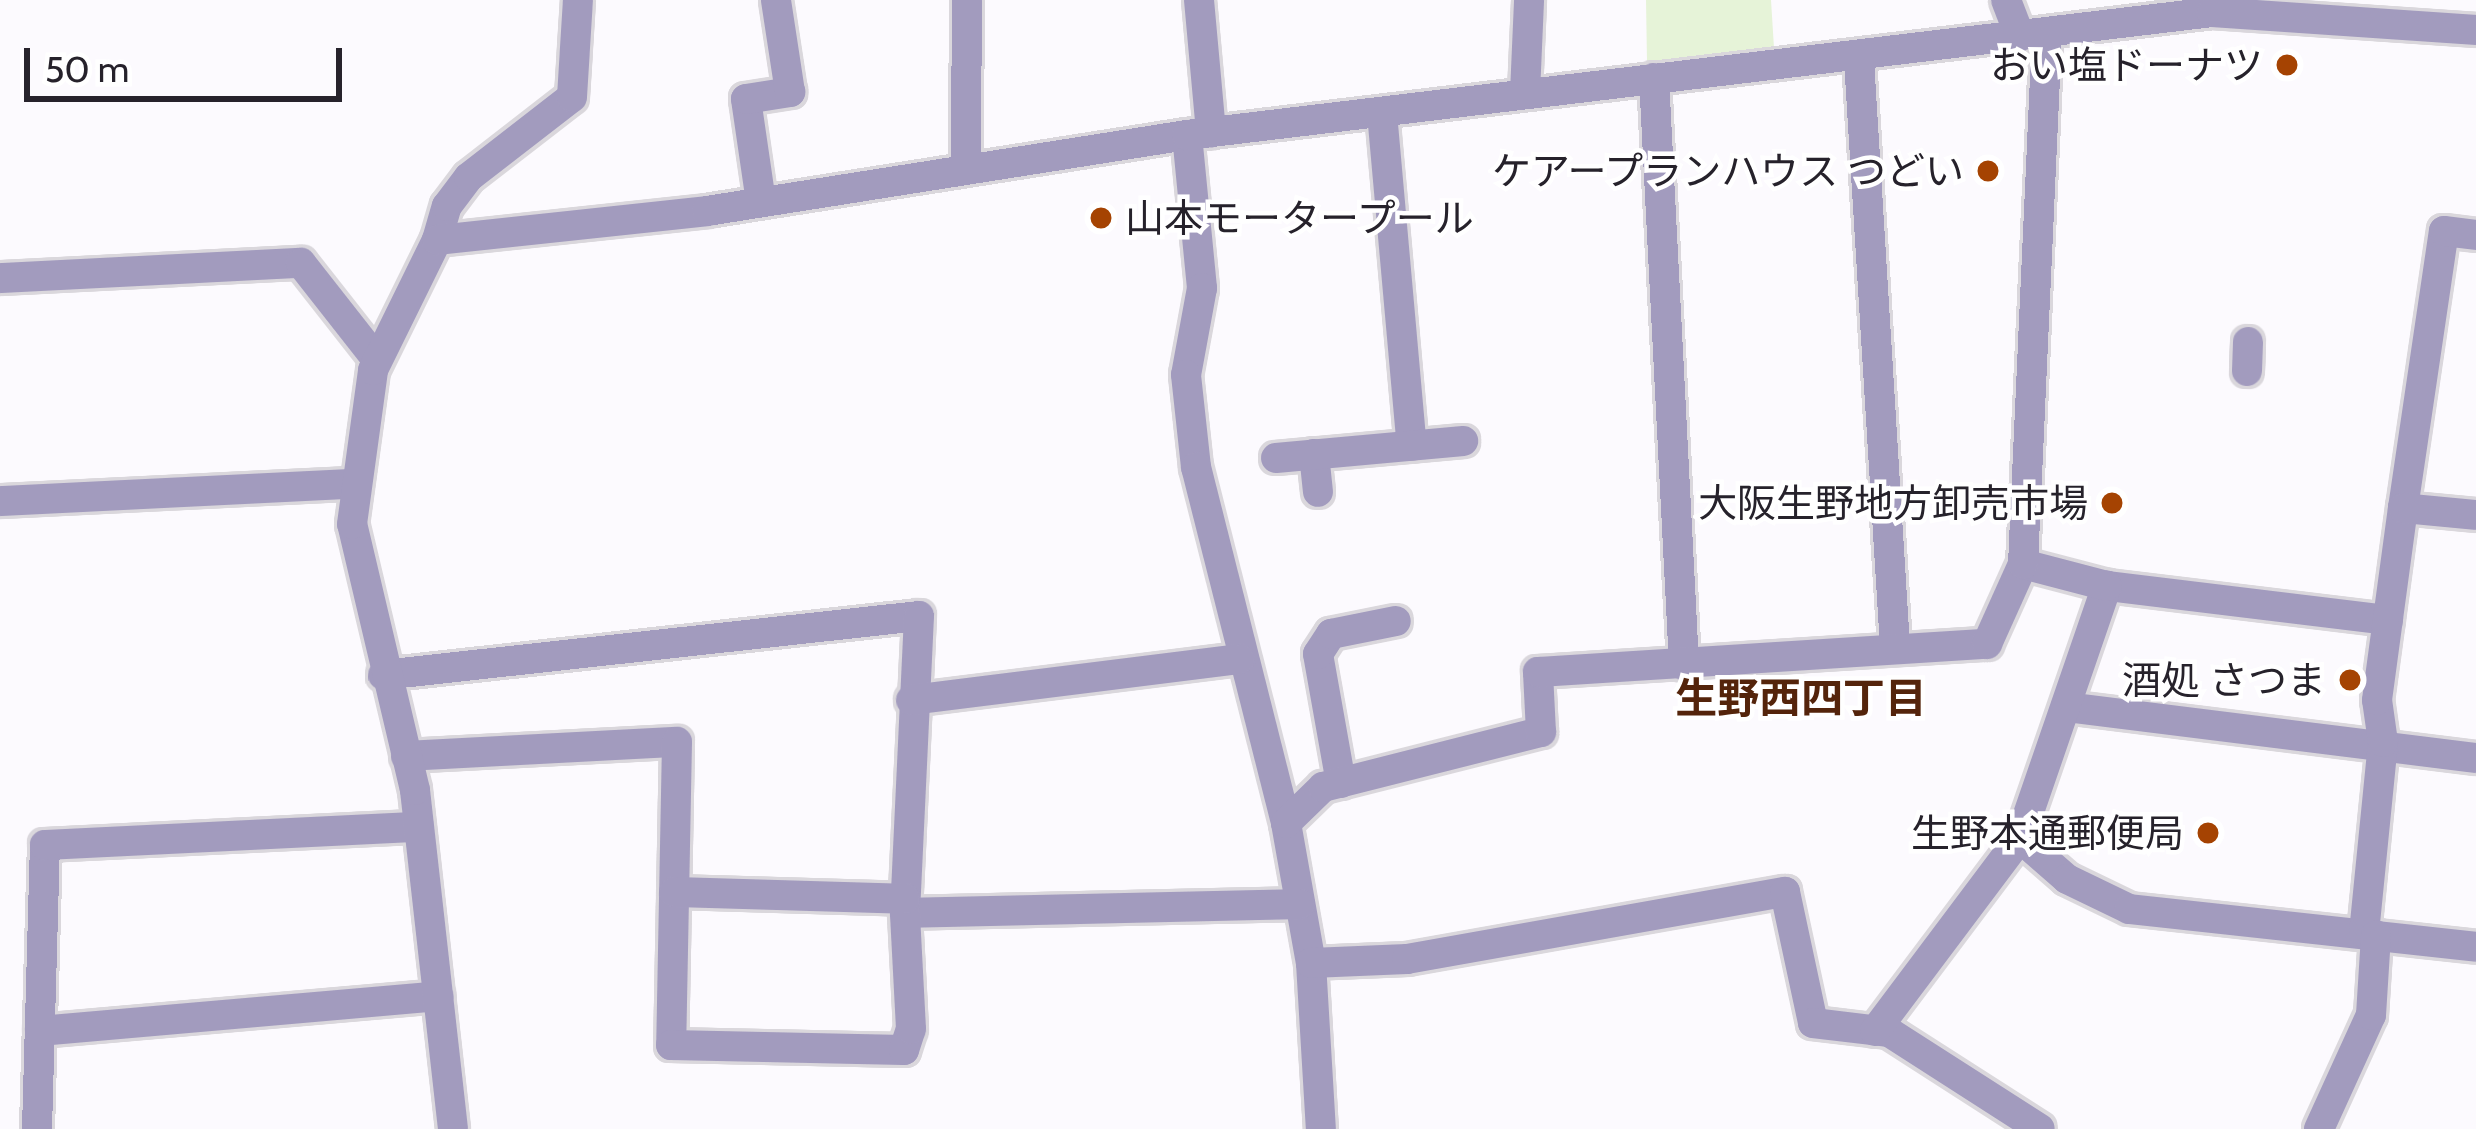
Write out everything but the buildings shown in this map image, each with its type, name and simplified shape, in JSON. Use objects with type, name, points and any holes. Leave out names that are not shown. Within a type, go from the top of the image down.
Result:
[{"type":"street","points":[[453,1129],[419,827],[406,756],[383,675],[351,484],[377,360],[437,240],[447,206],[469,177],[572,97],[578,0]]},
{"type":"street","points":[[761,202],[746,99],[790,92],[776,0]]},
{"type":"street","points":[[966,166],[967,0]]},
{"type":"street","points":[[1199,0],[1202,288],[1186,375],[1196,467],[1239,659],[1286,823],[1311,963],[1321,1129]]},
{"type":"street","points":[[1525,93],[1529,0]]},
{"type":"street","points":[[1286,823],[1323,787],[1541,733],[1538,672],[1987,644],[2023,564],[2033,35],[2006,0]]},
{"type":"street","points":[[437,240],[761,202],[966,166],[1199,134],[1654,78],[1859,60],[2212,13],[2476,30]]},
{"type":"street","points":[[1859,60],[1895,647]]},
{"type":"street","points":[[1654,78],[1684,665]]},
{"type":"street","points":[[1382,112],[1412,446]]},
{"type":"street","points":[[2319,1129],[2372,1015],[2370,934],[2383,742],[2378,700],[2388,620],[2444,231],[2476,235]]},
{"type":"street","points":[[0,278],[301,263],[377,360]]},
{"type":"street","points":[[1276,458],[1463,441]]},
{"type":"street","points":[[1314,454],[1318,492]]},
{"type":"street","points":[[0,501],[351,484]]},
{"type":"street","points":[[2403,508],[2476,515]]},
{"type":"street","points":[[2023,564],[2108,586],[2388,620]]},
{"type":"street","points":[[1875,1030],[2020,838],[2108,586]]},
{"type":"street","points":[[383,675],[919,616],[911,700],[905,906],[911,1029],[904,1050],[671,1045],[677,742],[406,756]]},
{"type":"street","points":[[1341,783],[1318,654],[1331,634],[1396,620]]},
{"type":"street","points":[[911,700],[1239,659]]},
{"type":"street","points":[[2066,707],[2383,742],[2476,758]]},
{"type":"street","points":[[37,1129],[45,845],[419,827]]},
{"type":"street","points":[[2020,838],[2067,879],[2129,909],[2476,947]]},
{"type":"street","points":[[674,892],[905,906],[1300,904]]},
{"type":"street","points":[[1311,963],[1407,959],[1785,892],[1813,1023],[1875,1030],[2040,1129]]},
{"type":"street","points":[[40,1031],[438,996]]},
{"type":"green space","points":[[1646,0],[1771,0],[1774,48],[1647,62]]},
{"type":"place","name":"おい塩ドーナツ","points":[[2287,65]]},
{"type":"place","name":"ケアープランハウス つどい","points":[[1988,171]]},
{"type":"place","name":"山本モータープール","points":[[1101,218]]},
{"type":"place","name":"大阪生野地方卸売市場","points":[[2112,503]]},
{"type":"place","name":"酒処 さつま","points":[[2350,680]]},
{"type":"place","name":"生野本通郵便局","points":[[2208,833]]},
{"type":"district","name":"生野西四丁目","points":[[1801,698]]}]
